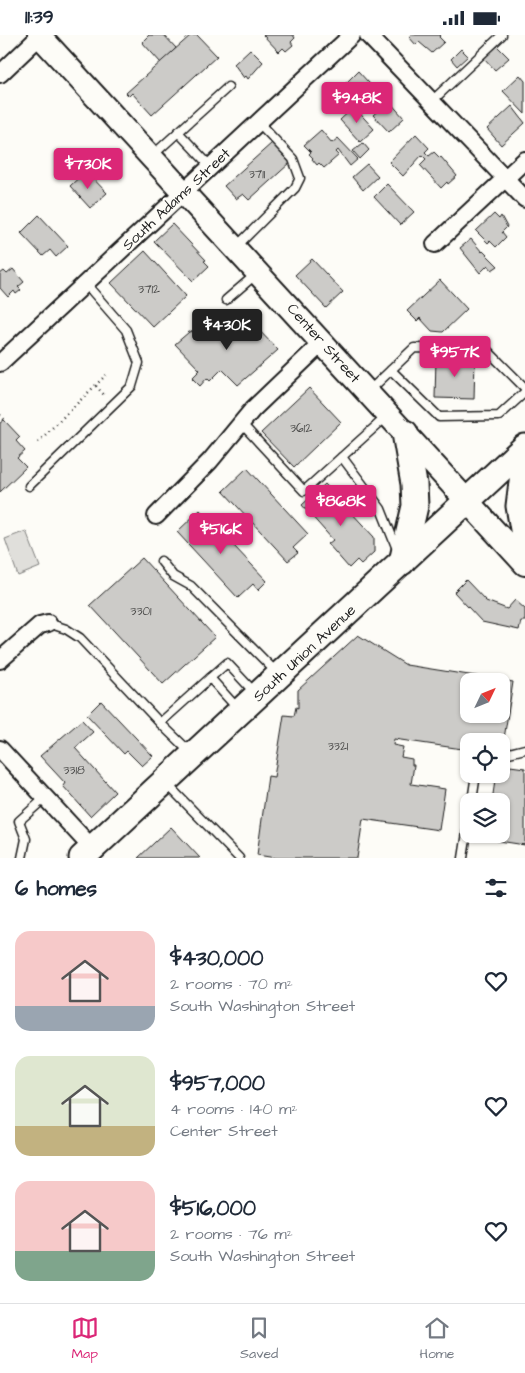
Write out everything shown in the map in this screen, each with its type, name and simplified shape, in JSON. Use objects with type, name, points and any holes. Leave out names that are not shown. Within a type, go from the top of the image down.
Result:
[{"type":"main road","name":"Center Street","points":[[40,35],[324,342],[525,564]]},
{"type":"main road","points":[[397,424],[414,484],[415,506],[402,562]]},
{"type":"main road","name":"South Union Avenue","points":[[87,853],[525,447]]},
{"type":"main road","points":[[525,458],[520,506],[525,541]]},
{"type":"street","points":[[0,74],[40,35]]},
{"type":"street","name":"South Adams Street","points":[[0,363],[352,35]]},
{"type":"street","points":[[368,35],[525,199]]},
{"type":"street","points":[[434,244],[525,160]]},
{"type":"street","points":[[156,515],[184,490],[252,409],[324,342]]},
{"type":"street","points":[[0,660],[40,625],[48,623]]},
{"type":"street","points":[[0,749],[46,797],[87,853]]},
{"type":"lane","points":[[432,101],[502,35]]},
{"type":"lane","points":[[152,157],[228,87]]},
{"type":"lane","points":[[236,247],[295,188],[300,178],[293,159],[258,122]]},
{"type":"lane","points":[[178,132],[210,166]]},
{"type":"lane","points":[[226,300],[258,272]]},
{"type":"lane","points":[[29,486],[132,386],[139,363],[126,330],[85,283]]},
{"type":"lane","points":[[368,392],[391,370],[414,348],[486,349],[525,390],[499,416],[439,417],[391,370]]},
{"type":"lane","points":[[241,423],[304,491],[342,457],[397,424]]},
{"type":"lane","points":[[342,457],[381,509],[390,526],[402,562]]},
{"type":"lane","points":[[161,561],[173,576],[191,586],[279,675]]},
{"type":"lane","points":[[48,623],[66,629],[80,639],[160,723],[194,755]]},
{"type":"lane","points":[[160,723],[227,663],[249,704]]},
{"type":"lane","points":[[210,677],[249,704]]},
{"type":"lane","points":[[510,753],[525,749]]},
{"type":"lane","points":[[165,781],[239,858]]},
{"type":"lane","points":[[22,858],[26,839],[19,821],[46,797]]},
{"type":"lane","points":[[463,858],[465,843]]},
{"type":"path","points":[[38,442],[106,375]]},
{"type":"path","points":[[0,415],[5,420]]},
{"type":"shaded area","points":[[26,531],[40,567],[18,576],[5,539]]},
{"type":"building","points":[[149,35],[164,35],[176,48],[161,63],[142,42]]},
{"type":"building","points":[[191,35],[197,35],[217,56],[152,115],[132,93],[129,96],[126,93]]},
{"type":"building","points":[[263,35],[293,35],[295,38],[291,42],[293,45],[286,51],[283,48],[279,52]]},
{"type":"building","points":[[411,35],[441,35],[439,37],[444,42],[432,53],[419,42],[416,45],[409,37]]},
{"type":"building","points":[[496,45],[509,58],[495,70],[483,57]]},
{"type":"building","points":[[250,49],[263,62],[248,79],[246,76],[244,78],[234,64]]},
{"type":"building","points":[[461,49],[468,56],[457,66],[451,59]]},
{"type":"building","points":[[358,71],[380,95],[366,108],[345,84]]},
{"type":"building","points":[[520,75],[525,81],[525,114],[503,91]]},
{"type":"building","points":[[389,101],[404,118],[389,132],[373,115]]},
{"type":"building","points":[[512,106],[525,123],[501,145],[487,129]]},
{"type":"building","points":[[354,107],[374,129],[360,142],[340,120]]},
{"type":"building","points":[[321,130],[332,143],[338,138],[358,159],[350,166],[338,150],[336,152],[339,155],[324,168],[319,163],[317,165],[309,154],[311,152],[304,145]]},
{"type":"building","points":[[416,134],[429,148],[425,152],[429,156],[434,152],[441,157],[457,176],[441,188],[420,165],[426,159],[422,155],[403,176],[389,162]]},
{"type":"building","points":[[272,143],[290,163],[249,200],[243,194],[236,199],[224,186]]},
{"type":"building","points":[[363,143],[369,150],[360,159],[353,151]]},
{"type":"building","points":[[367,164],[378,176],[363,190],[352,177]]},
{"type":"building","points":[[86,171],[107,193],[90,208],[70,186]]},
{"type":"building","points":[[387,184],[414,212],[400,225],[374,197]]},
{"type":"building","points":[[494,214],[499,219],[501,216],[507,227],[502,232],[506,237],[496,247],[490,241],[488,243],[476,231]]},
{"type":"building","points":[[39,215],[68,246],[56,257],[50,250],[43,256],[21,233]]},
{"type":"building","points":[[172,224],[206,260],[204,261],[209,266],[193,281],[154,241]]},
{"type":"building","points":[[471,239],[498,266],[492,270],[488,265],[480,273],[460,248]]},
{"type":"building","points":[[145,251],[186,296],[153,327],[111,283]]},
{"type":"building","points":[[312,259],[343,292],[326,308],[295,275]]},
{"type":"building","points":[[13,269],[24,282],[18,287],[21,290],[16,294],[14,291],[8,297],[0,288],[0,274],[4,271],[7,274]]},
{"type":"building","points":[[440,280],[467,309],[443,332],[432,331],[420,318],[417,321],[407,311]]},
{"type":"building","points":[[252,323],[278,350],[238,385],[222,369],[210,381],[207,378],[200,386],[192,378],[200,370],[175,344],[189,332]]},
{"type":"building","points":[[436,358],[475,359],[474,399],[435,398]]},
{"type":"building","points":[[309,388],[341,422],[294,467],[261,433]]},
{"type":"building","points":[[4,420],[20,437],[16,441],[25,451],[17,458],[26,467],[0,492],[0,423]]},
{"type":"building","points":[[247,468],[308,534],[293,548],[298,553],[288,561],[223,491]]},
{"type":"building","points":[[325,484],[374,537],[374,552],[361,564],[357,560],[349,568],[328,544],[333,540],[302,505]]},
{"type":"building","points":[[200,510],[267,581],[258,590],[253,584],[238,598],[177,532]]},
{"type":"building","points":[[142,558],[215,637],[163,684],[90,605]]},
{"type":"building","points":[[466,580],[486,601],[507,609],[515,600],[525,609],[525,621],[521,621],[519,630],[482,622],[454,592]]},
{"type":"building","points":[[358,635],[406,665],[460,674],[460,723],[506,723],[505,733],[460,733],[460,749],[394,739],[393,745],[403,747],[401,757],[412,759],[412,765],[414,765],[411,784],[445,789],[439,830],[363,819],[357,858],[276,858],[257,855],[268,776],[274,777],[284,715],[294,716],[296,707],[298,708],[298,690]]},
{"type":"building","points":[[510,682],[513,682],[510,701]]},
{"type":"building","points":[[101,701],[153,756],[142,766],[127,751],[124,754],[87,715]]},
{"type":"building","points":[[82,720],[93,732],[75,748],[115,792],[90,816],[63,786],[65,783],[40,756]]},
{"type":"building","points":[[510,766],[525,768],[525,845],[510,843],[510,793],[493,793],[495,783],[510,783]]},
{"type":"building","points":[[171,827],[200,858],[138,858]]}]
